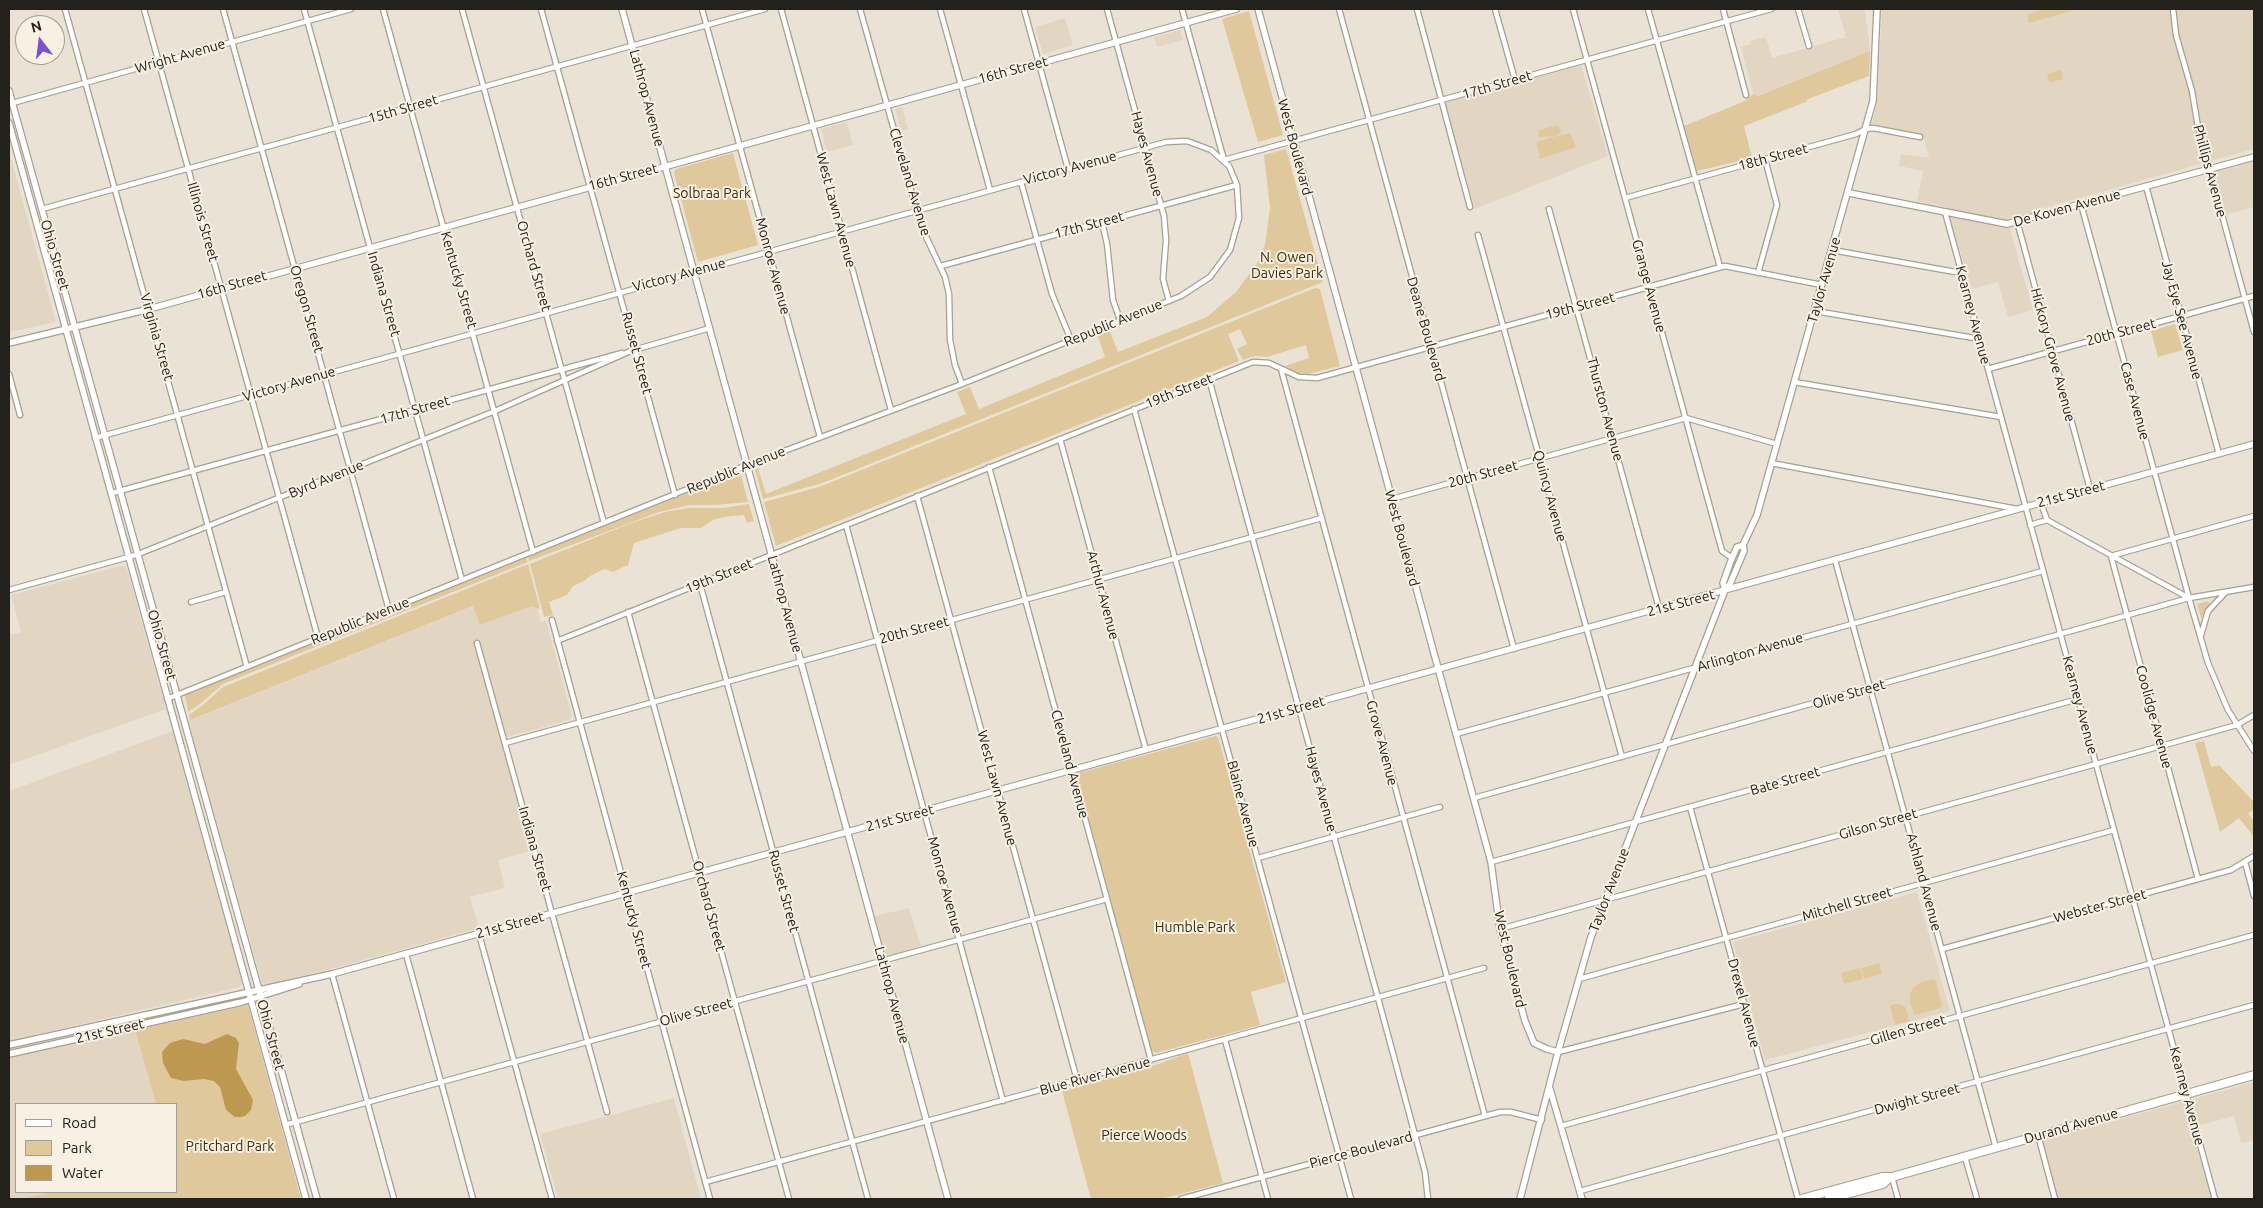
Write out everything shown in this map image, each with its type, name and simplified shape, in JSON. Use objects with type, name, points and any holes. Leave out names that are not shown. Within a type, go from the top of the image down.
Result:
[{"type":"main road","name":"Durand Avenue","points":[[1829,1199],[1883,1184],[1890,1178],[2254,1075]]},
{"type":"main road","name":"Durand Avenue","points":[[1800,1199],[1882,1176],[1890,1178]]},
{"type":"street","name":"Virginia Street","points":[[65,9],[247,667]]},
{"type":"street","name":"Illinois Street","points":[[144,9],[318,638]]},
{"type":"street","name":"Oregon Street","points":[[223,9],[389,610]]},
{"type":"street","name":"Indiana Street","points":[[304,9],[462,580]]},
{"type":"street","name":"Wright Avenue","points":[[10,103],[352,9]]},
{"type":"street","name":"Kentucky Street","points":[[383,9],[533,552]]},
{"type":"street","name":"Orchard Street","points":[[462,9],[604,523]]},
{"type":"street","name":"Russet Street","points":[[541,9],[675,495]]},
{"type":"street","name":"Lathrop Avenue","points":[[622,9],[948,1199]]},
{"type":"street","name":"Monroe Avenue","points":[[702,9],[820,437]]},
{"type":"street","name":"15th Street","points":[[42,209],[765,9]]},
{"type":"street","name":"West Lawn Avenue","points":[[781,9],[891,410]]},
{"type":"street","name":"Cleveland Avenue","points":[[860,9],[916,210],[924,234],[941,266],[949,294],[949,327],[952,352],[962,384]]},
{"type":"street","points":[[940,9],[990,190]]},
{"type":"street","points":[[1024,9],[1068,169]]},
{"type":"street","name":"Hayes Avenue","points":[[1107,9],[1161,206],[1166,240],[1163,279],[1168,301]]},
{"type":"street","points":[[1182,9],[1224,160]]},
{"type":"street","name":"16th Street","points":[[9,343],[65,331],[149,309],[665,165],[1236,9]]},
{"type":"street","name":"West Boulevard","points":[[1258,9],[1491,862],[1500,928],[1529,1035],[1539,1046],[1558,1052]]},
{"type":"street","name":"Deane Boulevard","points":[[1339,9],[1514,649]]},
{"type":"street","points":[[1417,9],[1470,207]]},
{"type":"street","points":[[1495,9],[1515,80]]},
{"type":"street","name":"Grange Avenue","points":[[1573,9],[1722,551],[1732,558]]},
{"type":"street","points":[[1648,9],[1720,267]]},
{"type":"street","points":[[1723,9],[1746,95]]},
{"type":"street","name":"17th Street","points":[[1224,160],[1771,9]]},
{"type":"street","points":[[1798,9],[1809,46]]},
{"type":"street","name":"Taylor Avenue","points":[[1520,1199],[1542,1120],[1558,1052],[1591,937],[1725,590],[1730,584],[1744,551],[1743,545],[1757,515],[1873,101],[1877,9]]},
{"type":"street","name":"Phillips Avenue","points":[[2173,9],[2176,35],[2192,91],[2198,127],[2254,332]]},
{"type":"street","name":"Ohio Street","points":[[9,91],[10,103],[29,162],[136,554],[201,778],[317,1199]]},
{"type":"street","name":"Ohio Street","points":[[9,123],[306,1199]]},
{"type":"street","name":"18th Street","points":[[1625,198],[1856,134],[1866,129],[1873,128],[1920,137]]},
{"type":"street","name":"Victory Avenue","points":[[95,438],[694,271],[1171,141],[1186,141],[1207,147],[1224,160],[1231,170],[1237,185]]},
{"type":"street","name":"De Koven Avenue","points":[[1848,192],[2007,224],[2254,156]]},
{"type":"street","points":[[1758,273],[1777,204],[1765,159]]},
{"type":"street","points":[[19,160],[29,162]]},
{"type":"street","points":[[1021,182],[1052,294],[1071,340]]},
{"type":"street","name":"17th Street","points":[[941,266],[1237,185]]},
{"type":"street","name":"Republic Avenue","points":[[167,698],[747,465],[962,384],[1189,292],[1203,283],[1226,258],[1236,235],[1239,218],[1237,185]]},
{"type":"street","name":"Jay Eye See Avenue","points":[[2146,186],[2219,454]]},
{"type":"street","name":"Case Avenue","points":[[2081,204],[2189,598],[2217,687],[2237,725],[2254,751]]},
{"type":"street","name":"Thurston Avenue","points":[[1549,209],[1660,608]]},
{"type":"street","name":"Kearney Avenue","points":[[1944,212],[2215,1199]]},
{"type":"street","points":[[1102,222],[1108,244],[1113,300],[1120,320]]},
{"type":"street","name":"Hickory Grove Avenue","points":[[2017,222],[2090,489]]},
{"type":"street","name":"Quincy Avenue","points":[[1478,236],[1622,757]]},
{"type":"street","points":[[1832,250],[1961,273]]},
{"type":"street","name":"19th Street","points":[[557,641],[1258,361],[1269,362],[1299,377],[1312,378],[1356,368],[1725,266],[1822,285]]},
{"type":"street","name":"20th Street","points":[[1988,369],[2254,296]]},
{"type":"street","points":[[1815,310],[1980,339]]},
{"type":"street","name":"17th Street","points":[[112,493],[194,472],[710,328]]},
{"type":"street","name":"Byrd Avenue","points":[[9,590],[128,557],[209,526],[495,412],[566,382],[635,349]]},
{"type":"street","name":"Grove Avenue","points":[[1281,369],[1485,1116]]},
{"type":"street","points":[[9,374],[20,415]]},
{"type":"street","name":"Hayes Avenue","points":[[1209,379],[1425,1172],[1428,1199]]},
{"type":"street","points":[[1794,382],[2001,417]]},
{"type":"street","name":"Blaine Avenue","points":[[1134,409],[1351,1199]]},
{"type":"street","points":[[1686,418],[1777,444]]},
{"type":"street","name":"20th Street","points":[[1392,499],[1686,418]]},
{"type":"street","name":"Arthur Avenue","points":[[1060,439],[1146,750]]},
{"type":"street","name":"21st Street","points":[[9,1054],[251,999],[260,993],[553,914],[2254,444]]},
{"type":"street","points":[[1771,463],[2019,509]]},
{"type":"street","name":"Cleveland Avenue","points":[[988,468],[1151,1060]]},
{"type":"street","name":"West Lawn Avenue","points":[[917,496],[1077,1080]]},
{"type":"street","points":[[2040,503],[2047,520],[2189,598]]},
{"type":"street","points":[[2111,556],[2254,516]]},
{"type":"street","name":"20th Street","points":[[505,743],[1322,518]]},
{"type":"street","points":[[2030,525],[2047,520]]},
{"type":"street","name":"Monroe Avenue","points":[[846,525],[1003,1101]]},
{"type":"street","name":"Taylor Avenue","points":[[1725,590],[1723,583],[1736,547],[1743,545]]},
{"type":"street","name":"Coolidge Avenue","points":[[2111,556],[2198,878]]},
{"type":"street","name":"Ashland Avenue","points":[[1835,560],[1996,1148]]},
{"type":"street","name":"Arlington Avenue","points":[[1456,734],[2043,571]]},
{"type":"street","name":"Russet Street","points":[[700,584],[868,1199]]},
{"type":"street","name":"Olive Street","points":[[1474,798],[2189,598],[2254,587]]},
{"type":"street","points":[[191,602],[226,592]]},
{"type":"street","points":[[2201,635],[2208,611],[2226,592]]},
{"type":"street","name":"Orchard Street","points":[[628,612],[789,1199]]},
{"type":"street","name":"Kentucky Street","points":[[552,620],[710,1199]]},
{"type":"street","name":"Indiana Street","points":[[477,643],[607,1112]]},
{"type":"street","name":"Bate Street","points":[[1491,862],[2078,699]]},
{"type":"street","name":"Gilson Street","points":[[1500,928],[2237,725],[2254,715]]},
{"type":"street","points":[[190,781],[201,778]]},
{"type":"street","points":[[1258,858],[1440,807]]},
{"type":"street","name":"Drexel Avenue","points":[[1690,807],[1762,1070],[1800,1199]]},
{"type":"street","name":"Mitchell Street","points":[[1579,978],[2114,830]]},
{"type":"street","name":"Webster Street","points":[[1942,949],[2231,870],[2254,856]]},
{"type":"street","points":[[2245,862],[2254,896]]},
{"type":"street","points":[[217,875],[226,872]]},
{"type":"street","name":"Olive Street","points":[[285,1125],[1107,899]]},
{"type":"street","points":[[480,934],[552,1199]]},
{"type":"street","name":"Gillen Street","points":[[1561,1126],[2254,935]]},
{"type":"street","points":[[406,954],[473,1199]]},
{"type":"street","name":"Blue River Avenue","points":[[705,1182],[1484,968]]},
{"type":"street","points":[[330,975],[394,1199]]},
{"type":"street","name":"21st Street","points":[[9,1045],[249,991],[260,993]]},
{"type":"street","points":[[1558,1052],[1744,1004]]},
{"type":"street","name":"Dwight Street","points":[[1580,1191],[2254,1005]]},
{"type":"street","points":[[1225,1040],[1268,1199]]},
{"type":"street","points":[[1549,1087],[1582,1199]]},
{"type":"street","name":"Pierce Boulevard","points":[[1181,1199],[1505,1111],[1542,1120]]},
{"type":"street","points":[[2038,1136],[2055,1199]]},
{"type":"street","points":[[1965,1157],[1977,1199]]},
{"type":"street","points":[[1890,1178],[1898,1199]]},
{"type":"shaded area","points":[[1838,9],[1865,9],[1870,51],[1757,96],[1753,94],[1741,47],[1751,44],[1750,41],[1766,37],[1772,58],[1846,37]]},
{"type":"shaded area","points":[[1882,9],[2254,9],[2254,149],[2037,210],[2010,229],[2033,310],[2008,317],[1998,282],[1972,289],[1946,207],[1917,201],[1923,171],[1899,166],[1901,154],[1929,158],[1923,135],[1872,124],[1877,102]]},
{"type":"shaded area","points":[[1065,18],[1073,45],[1043,54],[1035,27]]},
{"type":"shaded area","points":[[1180,30],[1183,40],[1157,47],[1154,37]]},
{"type":"shaded area","points":[[1579,66],[1582,68],[1608,156],[1475,209],[1445,105],[1446,102]]},
{"type":"shaded area","points":[[902,107],[908,129],[901,131],[895,109]]},
{"type":"shaded area","points":[[847,122],[853,145],[827,152],[821,129]]},
{"type":"shaded area","points":[[9,151],[56,322],[9,332]]},
{"type":"shaded area","points":[[2254,159],[2254,207],[2224,215],[2214,171]]},
{"type":"shaded area","points":[[124,566],[127,569],[166,709],[9,765],[9,635],[21,632],[11,595]]},
{"type":"shaded area","points":[[532,588],[541,622],[546,621],[572,716],[569,720],[500,739],[531,851],[498,860],[505,888],[470,897],[479,928],[331,969],[269,984],[262,983],[188,721],[474,606],[476,613]]},
{"type":"shaded area","points":[[173,731],[242,980],[240,987],[9,1041],[9,791]]},
{"type":"shaded area","points":[[1917,892],[1950,1011],[1765,1060],[1733,942]]},
{"type":"shaded area","points":[[909,908],[922,950],[883,961],[871,917]]},
{"type":"shaded area","points":[[135,1030],[156,1103],[15,1103],[15,1193],[48,1193],[19,1199],[9,1199],[9,1057]]},
{"type":"shaded area","points":[[2254,1082],[2254,1140],[2241,1143],[2234,1116],[2191,1128],[2212,1199],[2057,1199],[2043,1146],[2044,1141]]},
{"type":"shaded area","points":[[674,1098],[701,1199],[558,1199],[540,1134]]},
{"type":"green space","points":[[2043,9],[2070,9],[2071,11],[2029,23],[2027,15]]},
{"type":"green space","points":[[1249,11],[1283,135],[1258,142],[1222,19]]},
{"type":"green space","points":[[1870,51],[1869,76],[1744,126],[1752,158],[1697,171],[1684,126],[1745,101],[1753,94],[1758,96]]},
{"type":"green space","points":[[2061,70],[2063,79],[2049,83],[2047,74]]},
{"type":"green space","points":[[1558,125],[1561,132],[1556,136],[1538,137],[1539,130]]},
{"type":"green space","points":[[1570,133],[1576,147],[1540,159],[1536,142]]},
{"type":"green space","name":"N. Owen Davies Park","points":[[1286,149],[1323,282],[820,484],[763,499],[755,469],[758,468],[766,494],[966,414],[957,392],[970,387],[979,409],[1105,357],[1098,336],[1109,329],[1118,352],[1207,317],[1236,292],[1258,262],[1265,245],[1270,208],[1264,155]]},
{"type":"green space","name":"Solbraa Park","points":[[733,153],[758,245],[698,262],[674,173],[676,169]]},
{"type":"green space","points":[[1315,288],[1320,289],[1340,366],[1308,374],[1298,373],[1285,366],[1309,358],[1306,345],[1267,357],[1255,356],[1243,360],[1237,349],[1247,344],[1240,329],[1228,334],[1239,361],[776,546],[764,502],[819,487]]},
{"type":"green space","points":[[2175,324],[2183,350],[2158,357],[2151,331]]},
{"type":"green space","points":[[740,472],[748,502],[690,505],[659,512],[529,561],[528,557]]},
{"type":"green space","points":[[749,504],[754,521],[747,523],[744,515],[730,516],[715,519],[701,528],[681,528],[634,543],[628,565],[613,572],[604,569],[573,586],[567,595],[549,602],[553,615],[544,617],[530,564],[631,523],[665,512],[689,508],[723,508]]},
{"type":"green space","points":[[526,558],[528,562],[223,684],[188,712],[185,695]]},
{"type":"green space","points":[[528,564],[540,609],[531,606],[480,625],[473,606],[190,720],[189,715],[223,687]]},
{"type":"green space","points":[[2208,601],[2210,604],[2201,618],[2197,604]]},
{"type":"green space","name":"Humble Park","points":[[1218,737],[1286,982],[1251,992],[1260,1025],[1156,1053],[1152,1051],[1077,776],[1078,773]]},
{"type":"green space","points":[[2204,741],[2211,767],[2219,765],[2254,802],[2254,809],[2248,814],[2254,821],[2254,837],[2239,818],[2220,832],[2195,743]]},
{"type":"green space","points":[[1879,963],[1882,974],[1864,979],[1861,968]]},
{"type":"green space","points":[[1860,968],[1863,979],[1844,984],[1841,973]]},
{"type":"green space","points":[[1935,979],[1942,1004],[1940,1008],[1915,1015],[1910,1003],[1910,995],[1913,988],[1921,982]]},
{"type":"green space","points":[[1901,1004],[1906,1008],[1909,1021],[1895,1025],[1890,1006]]},
{"type":"green space","name":"Pritchard Park","points":[[248,1005],[301,1199],[19,1199],[48,1193],[178,1193],[178,1103],[156,1103],[135,1030]]},
{"type":"green space","name":"Pierce Woods","points":[[1188,1053],[1223,1183],[1161,1199],[1091,1199],[1062,1091],[1153,1066]]},
{"type":"water","points":[[227,1034],[236,1038],[239,1043],[236,1069],[253,1100],[251,1110],[245,1116],[240,1117],[235,1117],[226,1110],[220,1087],[214,1081],[204,1079],[184,1081],[171,1078],[163,1063],[162,1052],[170,1043],[183,1039],[205,1044]]}]
